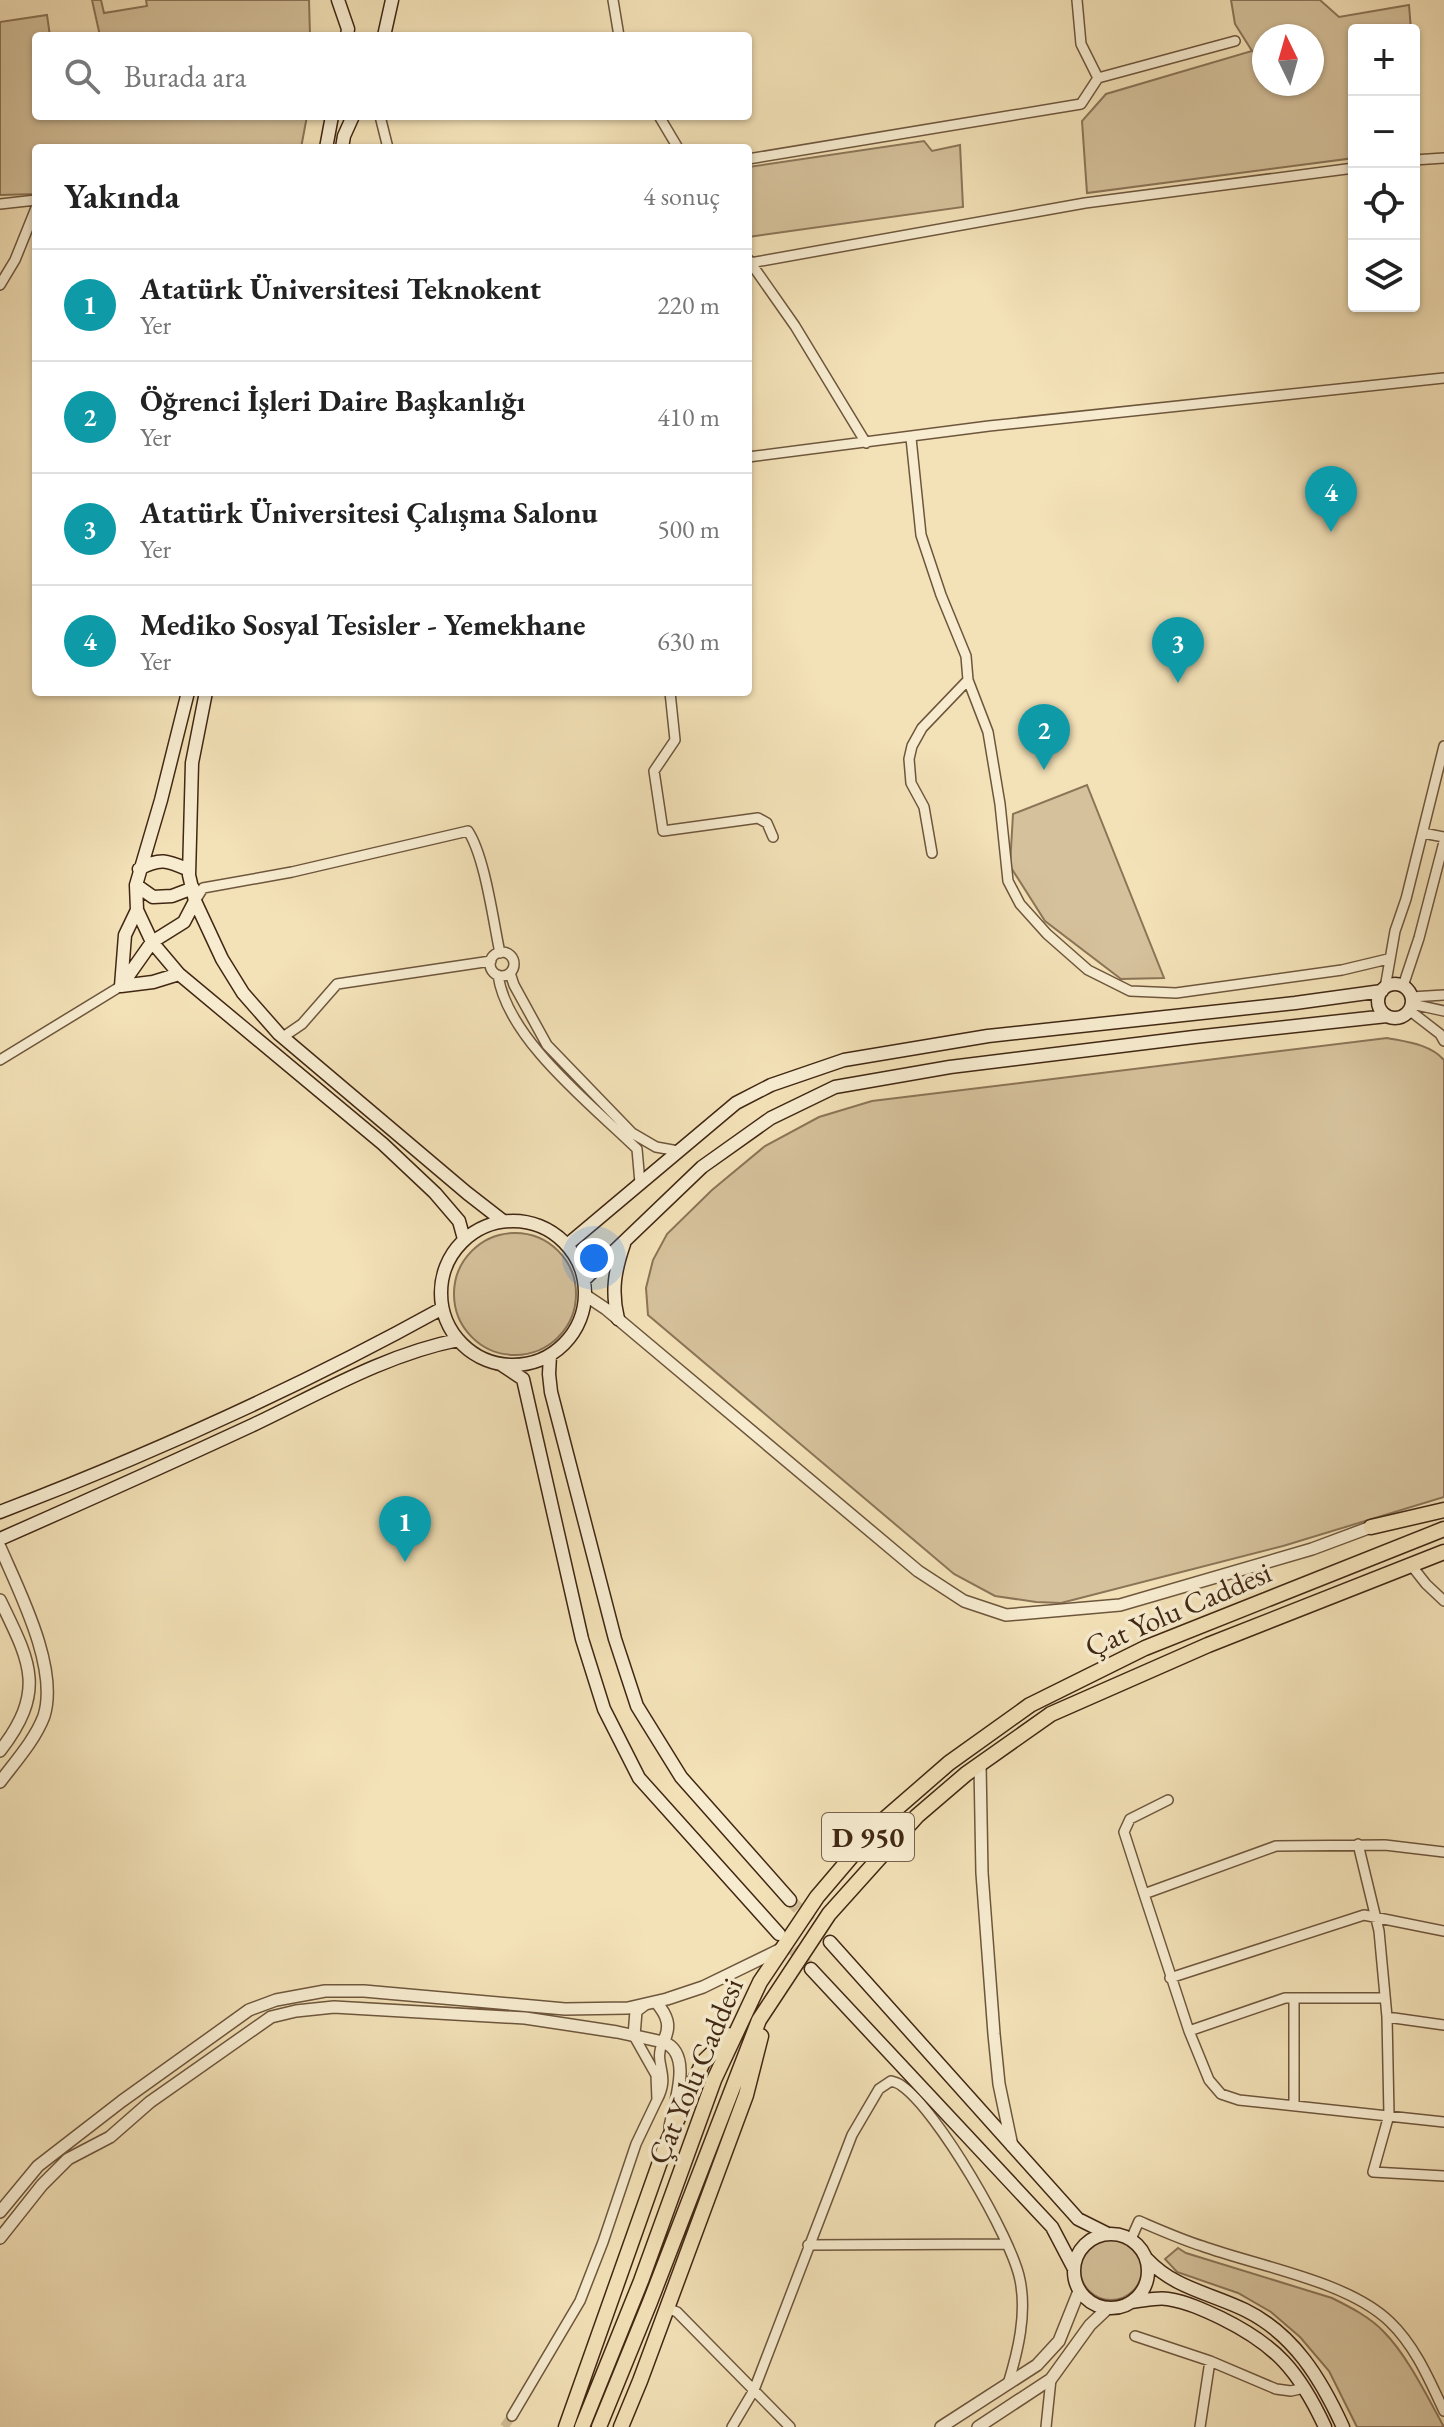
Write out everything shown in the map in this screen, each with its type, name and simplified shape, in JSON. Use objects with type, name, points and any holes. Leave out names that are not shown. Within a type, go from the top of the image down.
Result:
[{"type":"highway","points":[[1371,1527],[1444,1510]]},
{"type":"highway","name":"Çat Yolu Caddesi","points":[[582,2427],[641,2281],[714,2080],[780,1941],[880,1823],[949,1763],[1030,1705],[1145,1648],[1444,1529]]},
{"type":"highway","name":"Çat Yolu Caddesi","points":[[599,2427],[759,2020],[829,1914],[917,1816],[980,1765],[1051,1714],[1208,1645],[1444,1552]]},
{"type":"highway","points":[[621,2427],[746,2095],[769,2005]]},
{"type":"highway","points":[[566,2427],[666,2145],[703,2062],[737,2029]]},
{"type":"main road","points":[[338,0],[348,32]]},
{"type":"main road","points":[[385,32],[392,0]]},
{"type":"main road","points":[[327,144],[331,120]]},
{"type":"main road","points":[[343,144],[351,120]]},
{"type":"main road","points":[[187,696],[136,885],[137,910],[152,942],[179,974],[383,1144],[435,1193],[459,1221],[464,1239]]},
{"type":"main road","points":[[205,696],[192,763],[189,870],[222,959],[243,993],[283,1037],[503,1221]]},
{"type":"main road","points":[[139,869],[154,861],[169,861],[189,870]]},
{"type":"main road","points":[[136,885],[153,897],[197,892]]},
{"type":"main road","points":[[121,986],[152,942],[184,922],[197,892]]},
{"type":"main road","points":[[121,986],[125,935],[137,910]]},
{"type":"main road","points":[[121,986],[153,982],[179,974]]},
{"type":"main road","points":[[567,1245],[736,1103],[771,1085],[844,1060],[988,1036],[1295,1003],[1394,985],[1409,999],[1400,1017],[1194,1037],[965,1065],[835,1087],[771,1118],[713,1159],[584,1280]]},
{"type":"main road","points":[[1383,989],[1378,997],[1378,1006],[1387,1016]]},
{"type":"main road","points":[[502,1365],[520,1365],[550,1355],[577,1327],[583,1312],[584,1280],[578,1261],[567,1245],[549,1230],[527,1222],[503,1221],[480,1228],[464,1239],[447,1262],[440,1285],[441,1309],[458,1340],[486,1360],[502,1365],[523,1379],[582,1639],[604,1709],[639,1778],[780,1941]]},
{"type":"main road","points":[[618,1319],[613,1301],[614,1277],[625,1240]]},
{"type":"main road","points":[[0,1512],[176,1440],[358,1353],[441,1309]]},
{"type":"main road","points":[[0,1539],[144,1476],[361,1374],[430,1346],[458,1340]]},
{"type":"main road","points":[[550,1355],[551,1392],[615,1639],[637,1706],[681,1777],[790,1900]]},
{"type":"main road","points":[[830,1942],[1078,2219],[1106,2233]]},
{"type":"main road","points":[[811,1969],[1052,2227],[1073,2267]]},
{"type":"main road","points":[[1106,2233],[1131,2239],[1141,2247],[1147,2259],[1149,2271],[1140,2295],[1120,2307],[1097,2306],[1086,2300],[1074,2280],[1073,2267],[1083,2245],[1093,2237],[1106,2233]]},
{"type":"main road","points":[[1147,2259],[1166,2276],[1246,2311],[1282,2334],[1313,2369],[1343,2427]]},
{"type":"main road","points":[[1131,2302],[1165,2298],[1195,2306],[1250,2332],[1273,2349],[1293,2371],[1325,2427]]},
{"type":"street","points":[[613,0],[618,32]]},
{"type":"street","points":[[1077,0],[1081,44],[1098,78]]},
{"type":"street","points":[[752,158],[1081,104],[1098,78],[1235,41]]},
{"type":"street","points":[[381,120],[387,144]]},
{"type":"street","points":[[661,120],[676,144]]},
{"type":"street","points":[[1420,160],[1444,158]]},
{"type":"street","points":[[752,260],[1085,203],[1348,169]]},
{"type":"street","points":[[0,204],[32,200]]},
{"type":"street","points":[[0,285],[15,260],[32,218]]},
{"type":"street","points":[[752,265],[795,326],[866,443]]},
{"type":"street","points":[[752,457],[989,426],[1444,378]]},
{"type":"street","points":[[911,438],[921,535],[966,656],[968,680],[988,732],[1008,881],[1020,904],[1047,934],[1088,970],[1130,991],[1176,993],[1342,970],[1388,959]]},
{"type":"street","points":[[932,853],[924,807],[911,783],[909,759],[922,728],[968,680]]},
{"type":"street","points":[[670,696],[675,740],[654,771],[663,831],[758,818],[767,823],[773,837]]},
{"type":"street","points":[[1383,989],[1388,959],[1444,746]]},
{"type":"street","points":[[197,892],[468,831],[474,840],[500,953]]},
{"type":"street","points":[[1409,999],[1419,938],[1444,839],[1423,833]]},
{"type":"street","points":[[283,1037],[302,1024],[337,984],[491,961],[500,953],[508,954],[513,961],[510,973],[547,1045],[632,1133],[656,1147],[678,1151]]},
{"type":"street","points":[[491,961],[491,969],[498,975],[504,998],[525,1035],[562,1077],[637,1149],[640,1183]]},
{"type":"street","points":[[498,975],[510,973]]},
{"type":"street","points":[[0,1060],[121,986]]},
{"type":"street","points":[[1409,999],[1444,995]]},
{"type":"street","points":[[1409,999],[1444,1011]]},
{"type":"street","points":[[1409,999],[1444,1041]]},
{"type":"street","points":[[585,1295],[618,1319],[918,1571],[964,1601],[1006,1615],[1120,1605],[1312,1549],[1371,1527]]},
{"type":"street","points":[[0,1547],[26,1607],[43,1658],[47,1689],[43,1716],[34,1736],[0,1782]]},
{"type":"street","points":[[1411,1565],[1444,1601]]},
{"type":"street","points":[[0,1600],[22,1646],[30,1680],[30,1693],[20,1723],[0,1751]]},
{"type":"street","points":[[980,1765],[982,1873],[994,2034],[1000,2096],[1013,2148]]},
{"type":"street","points":[[1168,1800],[1130,1819],[1124,1832],[1170,1978],[1209,2080],[1221,2094],[1239,2100],[1444,2122]]},
{"type":"street","points":[[1358,1844],[1376,1916],[1387,2017],[1389,2115],[1373,2172],[1444,2176]]},
{"type":"street","points":[[1144,1894],[1276,1846],[1394,1845],[1444,1852]]},
{"type":"street","points":[[1170,1978],[1359,1916],[1376,1916],[1444,1931]]},
{"type":"street","points":[[0,2212],[38,2166],[107,2112],[249,2010],[276,2000],[325,1991],[364,1991],[565,2009],[628,2008],[703,1987],[780,1941]]},
{"type":"street","points":[[1294,1998],[1294,2104]]},
{"type":"street","points":[[1189,2031],[1278,2000],[1385,1998]]},
{"type":"street","points":[[650,2003],[636,2011],[634,2036],[656,2075],[657,2100]]},
{"type":"street","points":[[512,2416],[580,2301],[636,2144],[662,2090],[664,2079],[659,2051],[668,2034],[668,2023],[666,2014],[650,2003]]},
{"type":"street","points":[[0,2238],[42,2185],[68,2159],[118,2132],[150,2102],[271,2017],[296,2011],[334,2007],[525,2018],[663,2042],[678,2053],[681,2069],[666,2145]]},
{"type":"street","points":[[1387,2017],[1444,2025]]},
{"type":"street","points":[[732,2427],[754,2390],[852,2135],[879,2089],[891,2081],[902,2086],[920,2104],[958,2153],[1007,2244],[1020,2278],[1023,2309],[1017,2354],[1008,2384]]},
{"type":"street","points":[[107,2112],[118,2123],[118,2132]]},
{"type":"street","points":[[93,2123],[103,2141]]},
{"type":"street","points":[[1131,2239],[1139,2221],[1201,2246],[1312,2281],[1370,2306],[1387,2319],[1413,2351],[1444,2411]]},
{"type":"street","points":[[808,2245],[1007,2244]]},
{"type":"street","points":[[941,2427],[1037,2365],[1059,2341],[1079,2291]]},
{"type":"street","points":[[667,2308],[677,2312],[790,2427]]},
{"type":"street","points":[[978,2427],[1051,2379],[1090,2325],[1108,2308]]},
{"type":"street","points":[[1135,2336],[1210,2361],[1276,2389],[1291,2391],[1304,2388]]},
{"type":"street","points":[[1200,2427],[1210,2361]]},
{"type":"street","points":[[1046,2427],[1051,2379]]},
{"type":"shaded area","points":[[92,0],[101,0],[104,13],[147,6],[146,0],[309,0],[310,32],[99,32]]},
{"type":"shaded area","points":[[1231,0],[1320,0],[1339,17],[1409,5],[1411,24],[1348,24],[1348,159],[1087,193],[1082,121],[1106,94],[1252,51],[1235,24]]},
{"type":"shaded area","points":[[47,15],[49,32],[32,32],[32,120],[306,120],[302,144],[32,144],[32,194],[0,195],[0,22]]},
{"type":"shaded area","points":[[924,141],[932,151],[960,145],[963,207],[752,236],[752,166]]},
{"type":"shaded area","points":[[1087,785],[1164,978],[1121,979],[1045,921],[1010,866],[1013,814]]},
{"type":"shaded area","points":[[1387,1038],[1425,1047],[1444,1060],[1444,1497],[1283,1546],[1061,1603],[995,1596],[954,1574],[648,1315],[646,1288],[653,1260],[667,1234],[712,1190],[765,1146],[819,1117],[872,1101]]},
{"type":"shaded area","points":[[515,1233],[538,1238],[558,1251],[571,1271],[576,1294],[571,1317],[558,1337],[538,1350],[515,1355],[492,1350],[472,1337],[459,1317],[454,1294],[459,1271],[472,1251],[492,1238]]},
{"type":"shaded area","points":[[1105,2238],[1117,2238],[1133,2247],[1140,2257],[1140,2281],[1133,2291],[1117,2300],[1105,2300],[1085,2286],[1080,2275],[1080,2263],[1094,2243]]},
{"type":"shaded area","points":[[1178,2248],[1332,2298],[1366,2317],[1401,2352],[1444,2427],[1357,2427],[1329,2371],[1300,2337],[1271,2312],[1238,2293],[1177,2272],[1165,2259]]},
{"type":"tunnel","points":[[790,1900],[830,1942]]},
{"type":"tunnel","points":[[781,1936],[811,1969]]},
{"type":"tunnel","points":[[504,2427],[512,2416]]},
{"type":"place","name":"Mediko Sosyal Tesisler - Yemekhane","points":[[1331,532]]},
{"type":"place","name":"Atatürk Üniversitesi Çalışma Salonu","points":[[1178,683]]},
{"type":"place","name":"Öğrenci İşleri Daire Başkanlığı","points":[[1044,770]]},
{"type":"place","name":"Atatürk Üniversitesi Teknokent","points":[[405,1562]]}]
